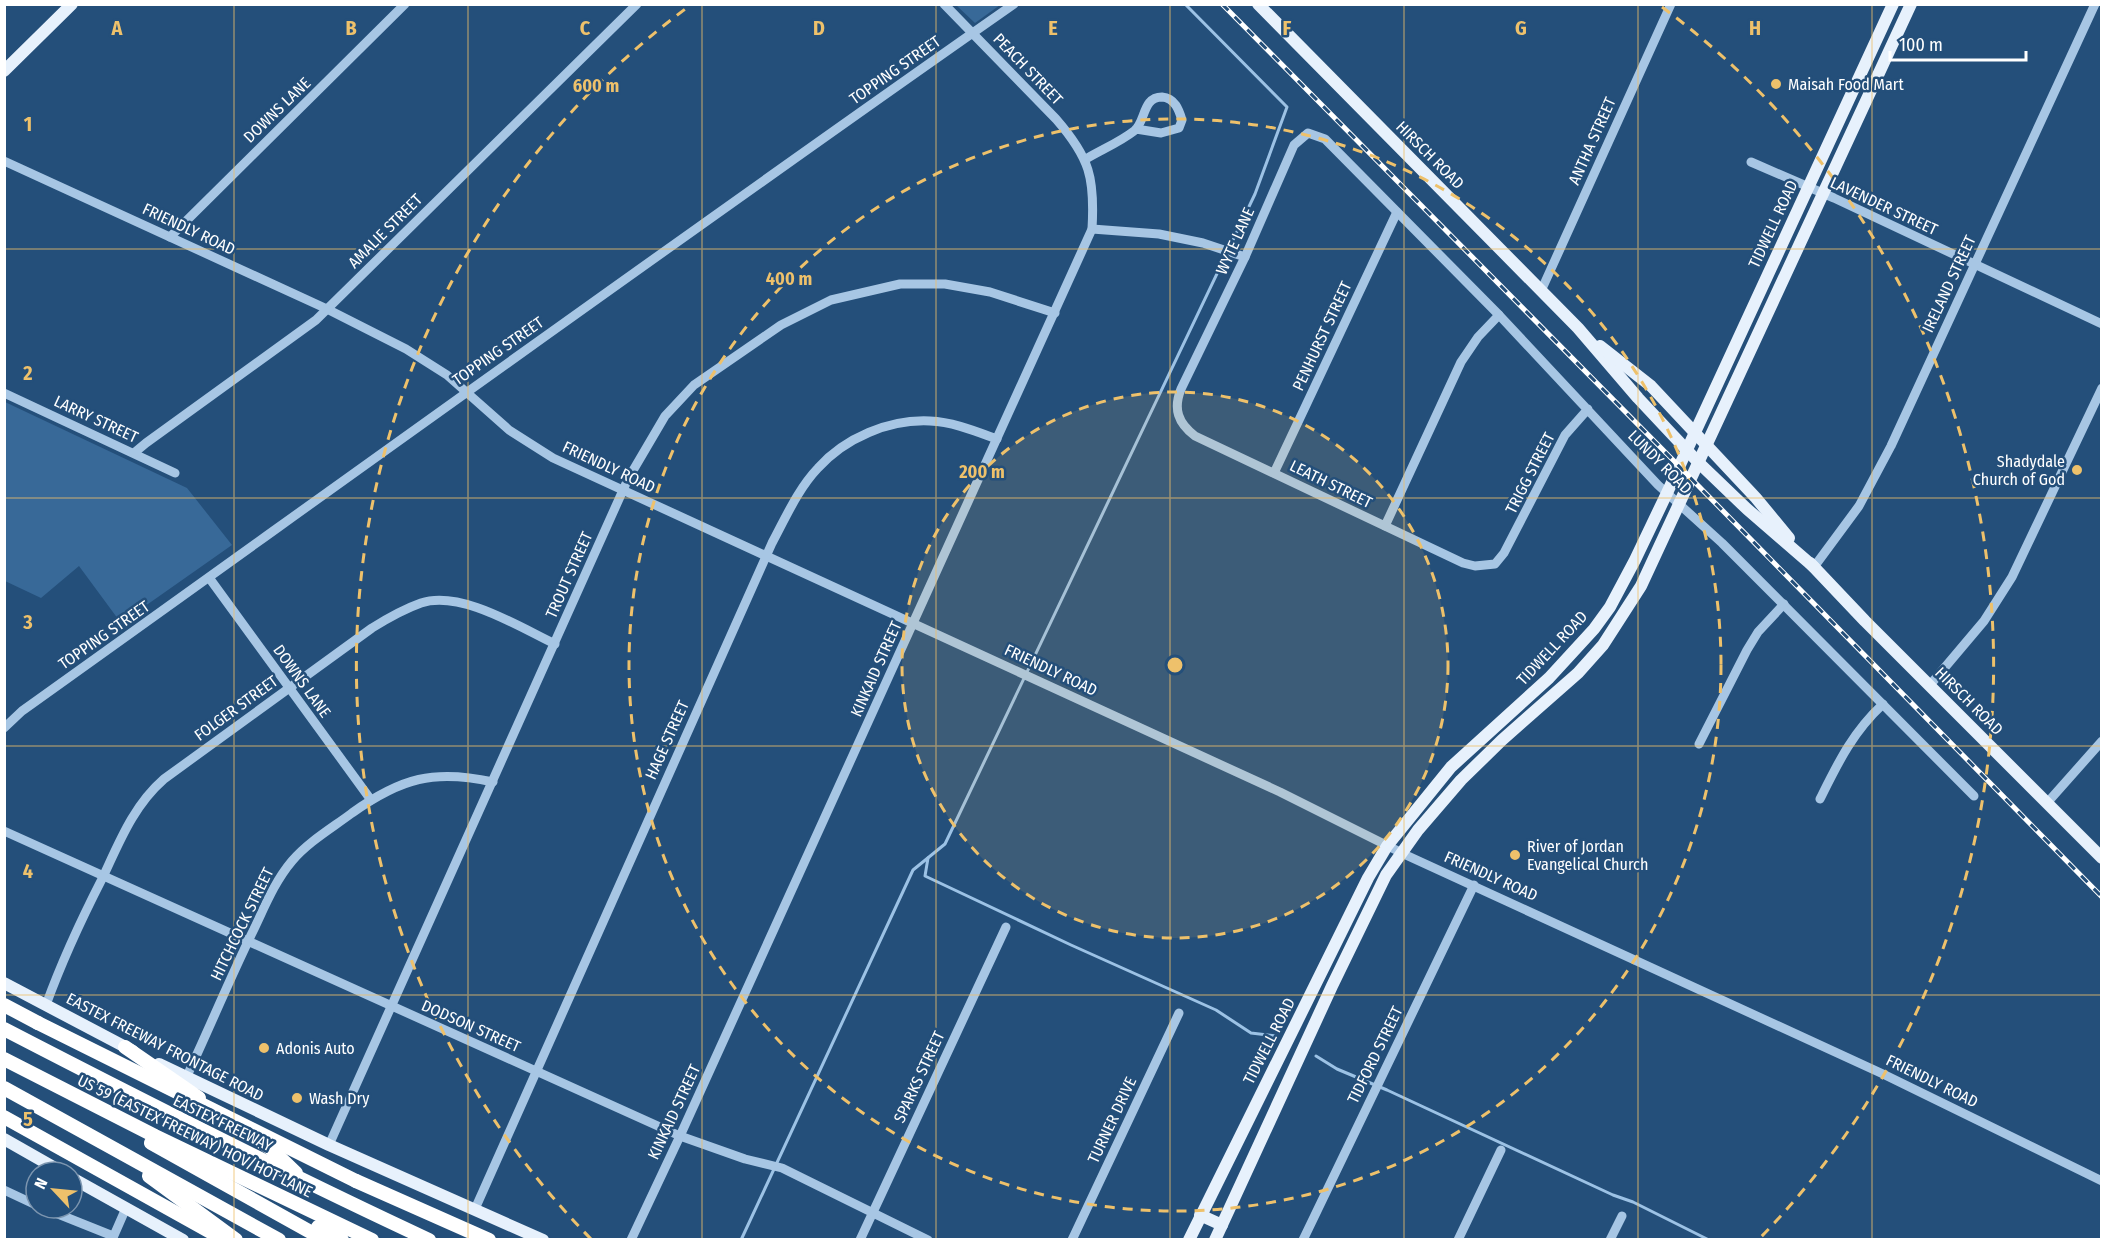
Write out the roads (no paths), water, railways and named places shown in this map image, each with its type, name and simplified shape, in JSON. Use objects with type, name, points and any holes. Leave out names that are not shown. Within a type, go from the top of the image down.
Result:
[{"type":"highway","points":[[4,1005],[356,1181],[489,1239]]},
{"type":"highway","name":"EASTEX FREEWAY","points":[[4,1029],[306,1183],[429,1239]]},
{"type":"highway","points":[[125,1047],[270,1148],[306,1183]]},
{"type":"highway","name":"US 59 (EASTEX FREEWAY) HOV/HOT LANE","points":[[4,1059],[155,1136],[372,1239]]},
{"type":"highway","points":[[53,1084],[176,1157],[324,1239]]},
{"type":"highway","points":[[4,1088],[279,1239]]},
{"type":"highway","points":[[4,1117],[225,1239]]},
{"type":"highway","points":[[155,1136],[355,1239]]},
{"type":"highway","points":[[101,1141],[236,1239]]},
{"type":"highway","points":[[176,1157],[342,1239]]},
{"type":"main road","points":[[4,70],[72,4]]},
{"type":"main road","name":"HIRSCH ROAD","points":[[1258,4],[1578,328],[1686,450],[1747,509],[1814,567]]},
{"type":"main road","name":"TIDWELL ROAD","points":[[1189,1239],[1368,878],[1387,846],[1451,767],[1549,678],[1594,629],[1610,607],[1667,493],[1893,4]]},
{"type":"main road","name":"TIDWELL ROAD","points":[[1215,1239],[1386,875],[1418,830],[1461,780],[1502,740],[1578,673],[1606,640],[1641,586],[1911,4]]},
{"type":"main road","points":[[1879,34],[1894,40]]},
{"type":"main road","points":[[1760,290],[1775,297]]},
{"type":"main road","name":"HIRSCH ROAD","points":[[1578,328],[1651,386],[1756,498],[1814,567],[2102,858]]},
{"type":"main road","points":[[1594,629],[1606,640]]},
{"type":"main road","points":[[1494,730],[1502,740]]},
{"type":"main road","points":[[1318,980],[1332,986]]},
{"type":"main road","name":"EASTEX FREEWAY FRONTAGE ROAD","points":[[4,983],[186,1078],[329,1145],[543,1239]]},
{"type":"main road","points":[[4,1139],[41,1160]]},
{"type":"main road","points":[[84,1185],[183,1239]]},
{"type":"main road","points":[[1200,1215],[1222,1225]]},
{"type":"street","name":"DOWNS LANE","points":[[170,237],[405,4]]},
{"type":"street","name":"AMALIE STREET","points":[[134,453],[316,320],[636,4]]},
{"type":"street","name":"PEACH STREET","points":[[944,4],[1056,119],[1086,159]]},
{"type":"street","name":"TOPPING STREET","points":[[4,728],[32,704],[210,579],[466,392],[1014,4]]},
{"type":"street","name":"ANTHA STREET","points":[[1541,291],[1671,4]]},
{"type":"street","name":"IRELAND STREET","points":[[1814,567],[1859,506],[1891,446],[2095,4]]},
{"type":"street","points":[[1086,159],[1136,129],[1147,105],[1160,97],[1174,103],[1182,120],[1179,128],[1168,132],[1136,129]]},
{"type":"street","name":"WYTE LANE","points":[[1182,387],[1245,257],[1294,145],[1308,133],[1325,139],[1329,143]]},
{"type":"street","name":"LUNDY ROAD","points":[[1329,143],[1499,315],[1667,493],[1784,604],[1974,796]]},
{"type":"street","name":"KINKAID STREET","points":[[631,1239],[680,1136],[1092,229],[1093,189],[1086,159]]},
{"type":"street","name":"FRIENDLY ROAD","points":[[4,161],[327,309],[426,360],[447,375],[501,423],[526,442],[554,458],[1271,788],[1387,846],[1883,1074],[2102,1180]]},
{"type":"street","name":"LAVENDER STREET","points":[[1751,162],[1808,186],[2102,324]]},
{"type":"street","name":"PENHURST STREET","points":[[1274,473],[1397,212]]},
{"type":"street","points":[[1092,229],[1159,234],[1215,247],[1245,257]]},
{"type":"street","name":"TROUT STREET","points":[[329,1145],[623,490],[659,424],[677,402],[694,386],[780,325],[831,300],[900,284],[945,284],[990,292],[1054,313]]},
{"type":"street","points":[[1385,526],[1461,362],[1478,337],[1499,315]]},
{"type":"street","name":"LEATH STREET","points":[[1182,387],[1176,405],[1180,420],[1195,436],[1475,566],[1495,564],[1504,554]]},
{"type":"street","points":[[1930,685],[1984,621],[2012,577],[2102,388]]},
{"type":"street","name":"LARRY STREET","points":[[4,393],[175,473]]},
{"type":"street","name":"TRIGG STREET","points":[[1504,554],[1565,435],[1588,409]]},
{"type":"street","name":"HAGE STREET","points":[[475,1209],[766,555],[807,481],[831,455],[851,441],[889,426],[929,421],[969,428],[997,439]]},
{"type":"street","name":"DOWNS LANE","points":[[210,579],[370,800]]},
{"type":"street","name":"FOLGER STREET","points":[[46,1005],[71,942],[103,875],[131,818],[149,792],[164,778],[372,628],[397,613],[423,602],[450,600],[475,606],[555,644]]},
{"type":"street","points":[[1699,744],[1747,650],[1758,632],[1784,604]]},
{"type":"street","points":[[1821,799],[1846,748],[1860,727],[1882,704]]},
{"type":"street","points":[[2047,803],[2102,741]]},
{"type":"street","name":"HITCHCOCK STREET","points":[[186,1078],[273,890],[293,860],[314,841],[389,789],[439,776],[471,777],[493,782]]},
{"type":"street","name":"DODSON STREET","points":[[4,831],[680,1136],[792,1173],[928,1239]]},
{"type":"street","name":"TIDFORD STREET","points":[[1304,1239],[1473,885]]},
{"type":"street","name":"SPARKS STREET","points":[[860,1239],[1006,927]]},
{"type":"street","name":"TURNER DRIVE","points":[[1071,1239],[1179,1013]]},
{"type":"street","points":[[1458,1239],[1501,1150]]},
{"type":"street","points":[[4,1190],[24,1199]]},
{"type":"street","points":[[71,1220],[112,1238],[126,1208]]},
{"type":"street","points":[[1610,1239],[1622,1216]]},
{"type":"waterway","points":[[741,1240],[913,870],[945,844],[1255,194],[1287,107],[1185,4]]},
{"type":"waterway","points":[[928,858],[925,876],[1216,1010],[1251,1033],[1276,1036]]},
{"type":"waterway","points":[[1316,1056],[1337,1069],[1613,1195],[1633,1202],[1709,1240]]},
{"type":"railway","points":[[1222,4],[2102,897]]},
{"type":"place","name":"Maisah Food Mart","points":[[1776,84]]},
{"type":"place","name":"Shadydale Church of God","points":[[2077,470]]},
{"type":"place","name":"River of Jordan Evangelical Church","points":[[1515,855]]},
{"type":"place","name":"Adonis Auto","points":[[264,1048]]},
{"type":"place","name":"Wash Dry","points":[[297,1098]]}]
